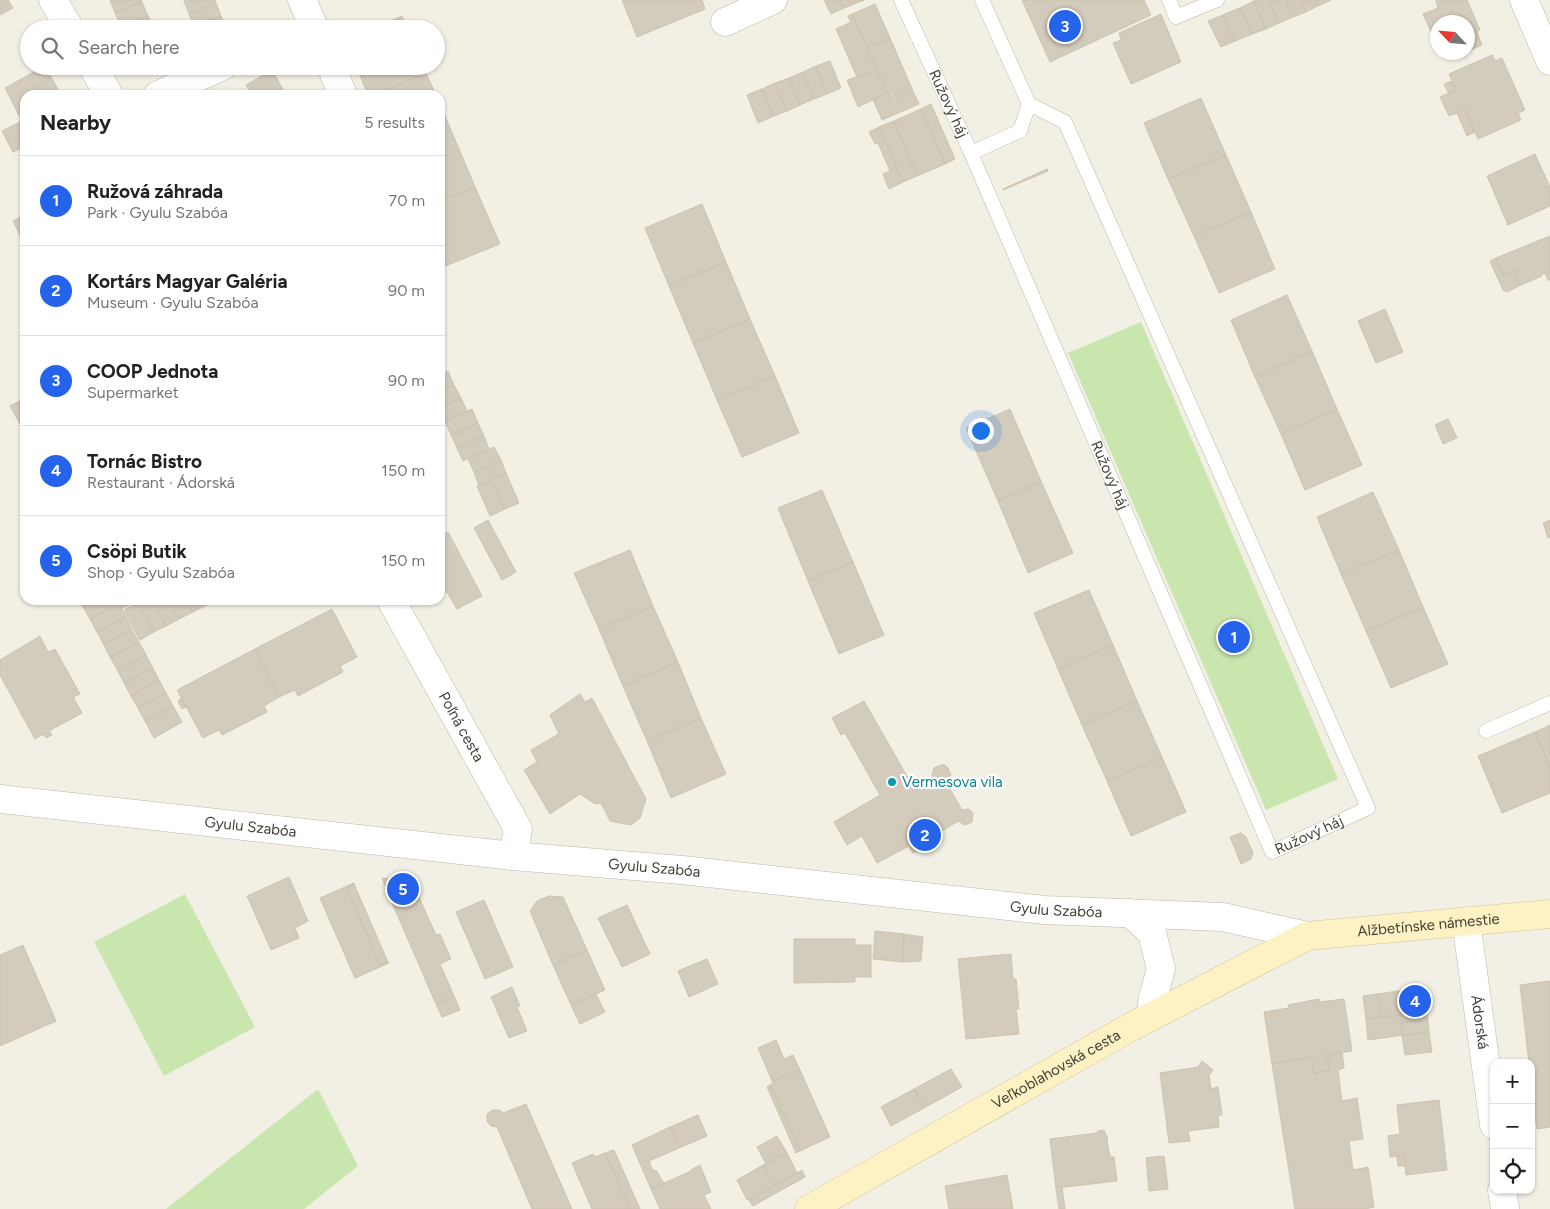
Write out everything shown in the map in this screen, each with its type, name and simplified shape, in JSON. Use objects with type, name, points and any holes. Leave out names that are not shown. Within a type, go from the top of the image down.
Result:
[{"type":"main road","name":"Alžbetínske námestie","points":[[1307,936],[1466,920],[1550,914]]},
{"type":"main road","name":"Veľkoblahovská cesta","points":[[809,1209],[1150,1017],[1307,936]]},
{"type":"street","points":[[53,0],[65,20]]},
{"type":"street","points":[[302,0],[310,20]]},
{"type":"street","points":[[736,12],[773,0]]},
{"type":"street","points":[[1524,0],[1550,61]]},
{"type":"street","points":[[97,75],[106,90]]},
{"type":"street","points":[[169,90],[203,75]]},
{"type":"street","points":[[335,75],[341,90]]},
{"type":"street","name":"Poľná cesta","points":[[394,605],[518,829],[513,856]]},
{"type":"street","name":"Gyulu Szabóa","points":[[0,799],[513,856],[682,870],[1044,910],[1223,917],[1307,936]]},
{"type":"street","points":[[1130,913],[1152,933],[1161,969],[1150,1017]]},
{"type":"street","name":"Ádorská","points":[[1466,920],[1491,1104]]},
{"type":"street","points":[[1503,1194],[1505,1209]]},
{"type":"lane","name":"Ružový háj","points":[[901,0],[971,153],[1272,852],[1368,808],[1065,122],[1029,104]]},
{"type":"lane","points":[[971,153],[1020,131],[1029,104],[982,0]]},
{"type":"lane","points":[[1169,0],[1176,17],[1217,0]]},
{"type":"lane","points":[[1486,731],[1550,703]]},
{"type":"green space","points":[[1141,322],[1338,779],[1266,810],[1068,353]]},
{"type":"green space","points":[[185,894],[255,1027],[164,1076],[94,942]]},
{"type":"green space","points":[[318,1089],[358,1166],[304,1209],[166,1209]]},
{"type":"building","points":[[0,0],[8,0],[13,8],[0,15]]},
{"type":"building","points":[[110,0],[141,0],[142,2],[115,13]]},
{"type":"building","points":[[215,0],[216,3],[189,14],[184,1]]},
{"type":"building","points":[[622,0],[702,0],[705,9],[637,37]]},
{"type":"building","points":[[824,0],[840,0],[844,8],[831,14]]},
{"type":"building","points":[[840,0],[864,0],[844,8]]},
{"type":"building","points":[[1022,0],[1144,0],[1151,15],[1050,62]]},
{"type":"building","points":[[1269,0],[1279,23],[1266,29],[1254,1]]},
{"type":"building","points":[[1269,0],[1285,0],[1293,17],[1279,23]]},
{"type":"building","points":[[1285,0],[1300,0],[1306,12],[1293,17]]},
{"type":"building","points":[[1300,0],[1316,0],[1318,6],[1306,12]]},
{"type":"building","points":[[1316,0],[1331,0],[1318,6]]},
{"type":"building","points":[[1467,0],[1474,15],[1430,15],[1430,29],[1423,14],[1438,8],[1436,1]]},
{"type":"building","points":[[1254,1],[1266,29],[1252,34],[1240,8]]},
{"type":"building","points":[[142,2],[148,16],[139,20],[118,20],[115,13]]},
{"type":"building","points":[[216,3],[221,16],[211,20],[191,20],[189,14]]},
{"type":"building","points":[[875,4],[890,38],[867,47],[852,14]]},
{"type":"building","points":[[1240,8],[1252,34],[1235,41],[1223,15]]},
{"type":"building","points":[[852,14],[877,70],[857,77],[836,29],[851,22],[848,16]]},
{"type":"building","points":[[1161,14],[1181,62],[1131,84],[1113,43],[1121,40],[1119,33]]},
{"type":"building","points":[[1223,15],[1235,41],[1221,47],[1208,21]]},
{"type":"building","points":[[148,16],[150,20],[139,20]]},
{"type":"building","points":[[221,16],[223,20],[211,20]]},
{"type":"building","points":[[402,16],[404,20],[393,20]]},
{"type":"building","points":[[1475,18],[1480,30],[1475,32]]},
{"type":"building","points":[[1477,32],[1482,45],[1475,48],[1475,33]]},
{"type":"building","points":[[890,38],[913,91],[895,98],[892,91],[887,93],[867,47]]},
{"type":"building","points":[[1492,55],[1495,61],[1502,58],[1525,110],[1518,113],[1521,120],[1478,139],[1465,110],[1449,116],[1440,97],[1456,90],[1449,74]]},
{"type":"building","points":[[830,61],[841,88],[827,94],[816,66]]},
{"type":"building","points":[[816,66],[827,94],[814,99],[803,72]]},
{"type":"building","points":[[877,70],[887,93],[858,107],[847,80]]},
{"type":"building","points":[[803,72],[814,99],[800,105],[789,78]]},
{"type":"building","points":[[29,75],[50,75],[58,90],[20,90],[20,117],[5,88]]},
{"type":"building","points":[[263,75],[275,75],[283,90],[249,90],[246,85]]},
{"type":"building","points":[[360,75],[421,75],[386,90],[366,90]]},
{"type":"building","points":[[421,75],[427,75],[434,90],[386,90]]},
{"type":"building","points":[[789,78],[800,105],[787,111],[775,83]]},
{"type":"building","points":[[1452,81],[1456,90],[1449,94],[1444,84]]},
{"type":"building","points":[[775,83],[787,111],[774,116],[762,89]]},
{"type":"building","points":[[762,89],[774,116],[758,123],[747,95]]},
{"type":"building","points":[[890,91],[894,100],[913,91],[919,104],[882,120],[873,99]]},
{"type":"building","points":[[1201,98],[1226,155],[1168,179],[1144,123]]},
{"type":"building","points":[[931,104],[955,159],[945,164],[921,109]]},
{"type":"building","points":[[921,109],[945,164],[917,176],[894,121]]},
{"type":"building","points":[[1465,110],[1475,132],[1467,136],[1457,113]]},
{"type":"building","points":[[445,116],[451,130],[445,133]]},
{"type":"building","points":[[894,121],[917,176],[903,182],[879,127]]},
{"type":"building","points":[[20,122],[20,148],[13,152],[2,131]]},
{"type":"building","points":[[879,127],[903,182],[889,189],[883,174],[890,171],[878,143],[875,144],[869,132]]},
{"type":"building","points":[[451,130],[475,187],[445,199],[445,133]]},
{"type":"building","points":[[1535,154],[1550,187],[1550,206],[1508,225],[1487,176]]},
{"type":"building","points":[[1226,155],[1251,212],[1194,236],[1168,179]]},
{"type":"building","points":[[1047,169],[1048,171],[1003,190],[1003,189]]},
{"type":"building","points":[[475,187],[500,244],[445,266],[445,199]]},
{"type":"building","points":[[702,204],[726,262],[669,286],[645,228]]},
{"type":"building","points":[[1251,212],[1275,269],[1219,293],[1194,236]]},
{"type":"building","points":[[20,218],[20,235],[13,221]]},
{"type":"building","points":[[1550,236],[1550,280],[1548,280],[1545,273],[1519,286],[1513,271],[1503,275],[1496,258]]},
{"type":"building","points":[[1496,258],[1503,275],[1513,271],[1519,286],[1507,292],[1503,290],[1490,261]]},
{"type":"building","points":[[726,262],[750,319],[693,343],[669,286]]},
{"type":"building","points":[[1287,295],[1312,351],[1255,377],[1231,320]]},
{"type":"building","points":[[1385,309],[1403,352],[1376,363],[1358,321]]},
{"type":"building","points":[[750,319],[775,376],[717,400],[693,343]]},
{"type":"building","points":[[1312,351],[1337,409],[1281,434],[1255,377]]},
{"type":"building","points":[[448,371],[454,385],[445,390],[445,372]]},
{"type":"building","points":[[775,376],[799,433],[742,457],[717,400]]},
{"type":"building","points":[[454,385],[461,398],[445,406],[445,390]]},
{"type":"building","points":[[461,398],[467,411],[445,422],[445,406]]},
{"type":"building","points":[[20,401],[20,424],[10,406]]},
{"type":"building","points":[[472,409],[478,423],[451,435],[445,421]]},
{"type":"building","points":[[1010,409],[1041,481],[998,501],[966,428]]},
{"type":"building","points":[[1337,409],[1362,465],[1305,490],[1281,434]]},
{"type":"building","points":[[1448,419],[1457,438],[1443,444],[1435,425]]},
{"type":"building","points":[[478,423],[484,436],[457,448],[451,435]]},
{"type":"building","points":[[484,436],[489,449],[463,461],[457,448]]},
{"type":"building","points":[[494,447],[501,460],[474,472],[468,459]]},
{"type":"building","points":[[501,460],[506,473],[479,486],[474,472]]},
{"type":"building","points":[[506,473],[519,503],[505,509],[492,480]]},
{"type":"building","points":[[492,480],[505,509],[490,516],[477,486]]},
{"type":"building","points":[[1041,481],[1073,553],[1028,573],[998,501]]},
{"type":"building","points":[[822,490],[853,562],[808,581],[778,508]]},
{"type":"building","points":[[1373,492],[1399,550],[1341,574],[1317,517]]},
{"type":"building","points":[[488,520],[516,572],[502,580],[474,528]]},
{"type":"building","points":[[1550,520],[1550,537],[1548,538],[1543,523]]},
{"type":"building","points":[[448,532],[482,596],[457,609],[447,592],[445,593],[445,534]]},
{"type":"building","points":[[630,550],[653,606],[599,629],[574,573]]},
{"type":"building","points":[[1399,550],[1423,607],[1366,631],[1341,574]]},
{"type":"building","points":[[853,562],[884,635],[839,654],[808,581]]},
{"type":"building","points":[[1089,590],[1113,645],[1058,669],[1034,613]]},
{"type":"building","points":[[87,605],[117,605],[90,619],[83,607]]},
{"type":"building","points":[[117,605],[120,605],[126,617],[97,632],[90,619]]},
{"type":"building","points":[[119,605],[129,605],[121,609]]},
{"type":"building","points":[[134,605],[139,605],[154,632],[140,640],[124,610]]},
{"type":"building","points":[[139,605],[155,605],[166,626],[154,632]]},
{"type":"building","points":[[155,605],[172,605],[179,619],[166,626]]},
{"type":"building","points":[[172,605],[189,605],[193,612],[179,619]]},
{"type":"building","points":[[189,605],[204,605],[205,606],[193,612]]},
{"type":"building","points":[[653,606],[678,662],[623,686],[599,629]]},
{"type":"building","points":[[1423,607],[1448,664],[1391,688],[1366,631]]},
{"type":"building","points":[[332,609],[357,657],[340,666],[343,672],[298,696],[295,690],[279,697],[255,649]]},
{"type":"building","points":[[126,617],[132,629],[104,645],[97,632]]},
{"type":"building","points":[[132,629],[139,642],[110,657],[104,645]]},
{"type":"building","points":[[40,636],[48,652],[55,649],[80,694],[73,697],[82,713],[49,731],[52,735],[46,738],[43,734],[35,739],[0,675],[0,660]]},
{"type":"building","points":[[139,642],[146,655],[118,671],[110,657]]},
{"type":"building","points":[[1113,645],[1137,701],[1082,725],[1058,669]]},
{"type":"building","points":[[255,649],[279,697],[264,706],[267,712],[222,735],[219,730],[203,738],[177,690]]},
{"type":"building","points":[[146,655],[153,668],[124,683],[118,671]]},
{"type":"building","points":[[678,662],[701,718],[647,741],[623,686]]},
{"type":"building","points":[[153,668],[159,680],[131,696],[124,683]]},
{"type":"building","points":[[159,680],[166,693],[138,708],[131,696]]},
{"type":"building","points":[[166,693],[173,706],[145,721],[138,708]]},
{"type":"building","points":[[580,694],[585,702],[592,698],[646,799],[640,818],[631,825],[610,821],[601,803],[595,804],[580,794],[550,814],[524,770],[537,762],[531,750],[559,734],[550,715]]},
{"type":"building","points":[[181,698],[186,707],[182,709],[178,701]]},
{"type":"building","name":"Vermesova vila","points":[[864,701],[915,790],[933,780],[934,768],[945,765],[951,775],[947,784],[962,810],[969,809],[973,813],[972,822],[965,825],[958,821],[939,833],[942,837],[913,853],[909,846],[877,863],[862,836],[847,845],[834,822],[880,795],[845,733],[841,735],[832,718]]},
{"type":"building","points":[[1137,701],[1162,757],[1107,781],[1082,725]]},
{"type":"building","points":[[173,706],[182,722],[154,738],[145,721]]},
{"type":"building","points":[[701,718],[726,774],[671,798],[647,741]]},
{"type":"building","points":[[1550,725],[1550,768],[1535,732]]},
{"type":"building","points":[[1535,732],[1550,768],[1550,793],[1502,813],[1478,756]]},
{"type":"building","points":[[1162,757],[1186,812],[1131,836],[1107,781]]},
{"type":"building","points":[[1241,833],[1246,837],[1253,853],[1251,859],[1241,864],[1230,837]]},
{"type":"building","points":[[289,877],[308,921],[295,928],[299,938],[271,950],[247,896]]},
{"type":"building","points":[[382,878],[413,882],[418,895],[393,905]]},
{"type":"building","points":[[354,883],[347,888],[380,965],[389,963],[355,978],[320,898]]},
{"type":"building","points":[[354,884],[388,962],[380,965],[347,888]]},
{"type":"building","points":[[418,895],[436,935],[440,934],[451,959],[440,964],[454,996],[436,1004],[393,905]]},
{"type":"building","points":[[549,896],[563,897],[587,950],[553,965],[530,911],[537,901]]},
{"type":"building","points":[[484,900],[513,967],[485,979],[456,912]]},
{"type":"building","points":[[627,905],[650,954],[622,967],[598,918]]},
{"type":"building","points":[[875,931],[904,934],[903,962],[873,959]]},
{"type":"building","points":[[904,934],[923,937],[921,961],[903,962]]},
{"type":"building","points":[[794,939],[855,939],[855,945],[871,945],[871,977],[855,977],[855,982],[794,983]]},
{"type":"building","points":[[23,945],[56,1021],[0,1046],[0,955]]},
{"type":"building","points":[[587,950],[605,990],[571,1005],[553,965]]},
{"type":"building","points":[[1011,954],[1013,979],[1016,979],[1019,1009],[1016,1009],[1019,1034],[966,1039],[958,959]]},
{"type":"building","points":[[707,959],[718,984],[689,997],[678,971]]},
{"type":"building","points":[[1550,981],[1550,1127],[1537,1129],[1535,1113],[1535,1059],[1529,1059],[1520,985]]},
{"type":"building","points":[[512,987],[520,1006],[517,1007],[527,1031],[509,1038],[491,997]]},
{"type":"building","points":[[1419,988],[1424,993],[1427,1012],[1401,1016],[1398,991]]},
{"type":"building","points":[[1398,991],[1401,1015],[1381,1017],[1378,994]]},
{"type":"building","points":[[596,994],[605,1012],[580,1024],[571,1005]]},
{"type":"building","points":[[1378,994],[1381,1017],[1366,1019],[1363,996]]},
{"type":"building","points":[[454,996],[460,1010],[442,1017],[436,1004]]},
{"type":"building","points":[[1319,999],[1320,1002],[1344,999],[1352,1051],[1327,1055],[1330,1070],[1314,1073],[1311,1057],[1272,1064],[1264,1012],[1289,1008],[1288,1005]]},
{"type":"building","points":[[1427,1012],[1429,1032],[1403,1035],[1401,1023],[1408,1022],[1408,1015]]},
{"type":"building","points":[[1408,1015],[1408,1022],[1401,1023],[1403,1035],[1368,1040],[1366,1019]]},
{"type":"building","points":[[1429,1032],[1432,1052],[1405,1055],[1402,1036]]},
{"type":"building","points":[[776,1040],[784,1059],[793,1055],[800,1070],[772,1081],[758,1048]]},
{"type":"building","points":[[1342,1052],[1344,1068],[1338,1070],[1342,1101],[1357,1098],[1363,1139],[1349,1141],[1353,1170],[1368,1167],[1374,1207],[1365,1209],[1295,1209],[1272,1064],[1311,1057],[1314,1073],[1330,1070],[1327,1055]]},
{"type":"building","points":[[1202,1061],[1213,1070],[1209,1075],[1211,1089],[1218,1087],[1222,1115],[1218,1115],[1219,1127],[1188,1131],[1190,1141],[1169,1143],[1160,1073],[1198,1067]]},
{"type":"building","points":[[951,1069],[962,1087],[924,1108],[914,1089]]},
{"type":"building","points":[[800,1070],[830,1137],[800,1151],[770,1085],[773,1083],[772,1081]]},
{"type":"building","points":[[770,1085],[800,1151],[796,1153],[767,1087]]},
{"type":"building","points":[[914,1089],[924,1108],[891,1126],[881,1107]]},
{"type":"building","points":[[1439,1100],[1447,1170],[1406,1175],[1404,1156],[1390,1157],[1388,1136],[1400,1134],[1397,1105]]},
{"type":"building","points":[[526,1104],[572,1209],[532,1209],[497,1127],[491,1126],[487,1121],[487,1114],[492,1110],[499,1110],[503,1113]]},
{"type":"building","points":[[698,1115],[707,1136],[679,1148],[670,1127]]},
{"type":"building","points":[[670,1127],[679,1148],[649,1161],[653,1171],[656,1170],[664,1184],[651,1189],[632,1145]]},
{"type":"building","points":[[1104,1130],[1108,1139],[1110,1157],[1114,1157],[1117,1181],[1056,1188],[1050,1139],[1097,1133]]},
{"type":"building","points":[[777,1136],[787,1153],[766,1164],[757,1147]]},
{"type":"building","points":[[614,1150],[640,1209],[630,1209],[605,1153]]},
{"type":"building","points":[[605,1153],[630,1209],[592,1209],[572,1163],[593,1154],[595,1157]]},
{"type":"building","points":[[787,1153],[797,1173],[774,1186],[763,1165]]},
{"type":"building","points":[[1164,1156],[1168,1189],[1149,1191],[1146,1158]]},
{"type":"building","points":[[1404,1156],[1405,1166],[1398,1166],[1397,1157]]},
{"type":"building","points":[[700,1165],[711,1192],[704,1195],[711,1209],[660,1209],[651,1189]]},
{"type":"building","points":[[763,1165],[774,1186],[747,1200],[737,1180]]},
{"type":"building","points":[[802,1170],[805,1177],[753,1206],[749,1200]]},
{"type":"building","points":[[1007,1175],[1013,1209],[949,1209],[945,1186]]},
{"type":"building","points":[[1062,1187],[1065,1209],[1059,1209],[1056,1188]]},
{"type":"place","name":"COOP Jednota","points":[[1065,26]]},
{"type":"place","name":"Ružová záhrada","points":[[1234,637]]},
{"type":"place","name":"Vermesova vila","points":[[892,782]]},
{"type":"place","name":"Kortárs Magyar Galéria","points":[[925,835]]},
{"type":"place","name":"Csöpi Butik","points":[[403,889]]},
{"type":"place","name":"Tornác Bistro","points":[[1415,1001]]}]
